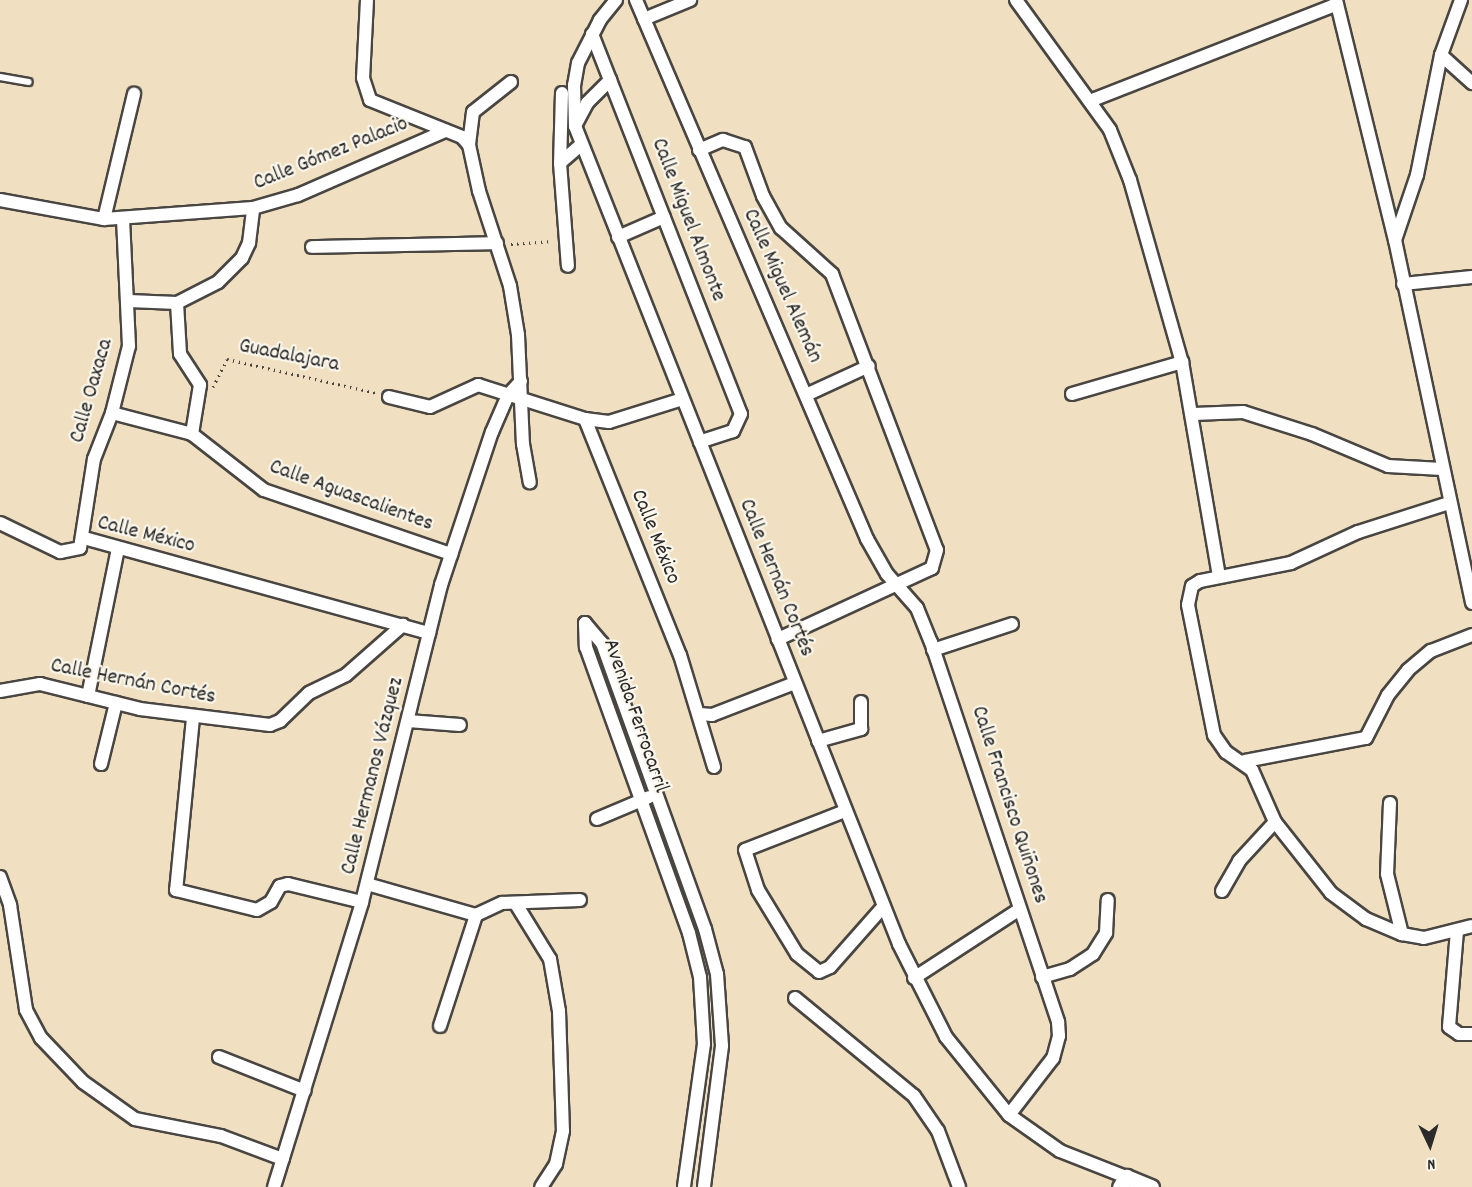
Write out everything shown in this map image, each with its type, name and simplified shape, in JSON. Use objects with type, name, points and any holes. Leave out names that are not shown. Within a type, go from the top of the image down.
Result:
[{"type":"street","points":[[367,0],[363,78],[370,99],[462,137],[469,145]]},
{"type":"street","name":"Calle Hernán Cortés","points":[[616,0],[592,34],[578,63],[574,84],[575,126],[845,811],[914,978],[946,1037],[1009,1115],[1060,1151],[1123,1182]]},
{"type":"street","name":"Calle Miguel Alemán","points":[[636,0],[867,538],[896,585]]},
{"type":"street","points":[[644,19],[690,0]]},
{"type":"street","points":[[1016,0],[1110,130],[1130,180],[1182,362],[1194,414],[1219,577]]},
{"type":"street","points":[[1395,240],[1417,175],[1441,55],[1461,0]]},
{"type":"street","points":[[1090,101],[1337,2],[1395,240],[1449,503],[1472,599]]},
{"type":"street","name":"Calle Miguel Almonte","points":[[592,34],[738,405],[740,423],[733,431],[700,442]]},
{"type":"street","points":[[1441,55],[1472,83]]},
{"type":"street","points":[[575,126],[587,103],[610,80]]},
{"type":"street","points":[[511,82],[473,111],[469,145],[489,222],[510,286],[530,482]]},
{"type":"street","points":[[562,93],[560,163],[568,266]]},
{"type":"street","points":[[104,219],[134,94]]},
{"type":"street","name":"Calle Gómez Palacio","points":[[0,200],[104,219],[253,208],[298,195],[445,130]]},
{"type":"street","points":[[699,150],[723,140],[745,147],[763,196],[781,228],[832,274],[870,366],[937,550],[932,568],[778,639]]},
{"type":"street","points":[[560,163],[582,145]]},
{"type":"street","points":[[129,301],[177,303],[218,282],[242,258],[249,243],[253,208]]},
{"type":"street","points":[[618,237],[664,217]]},
{"type":"street","name":"Calle Oaxaca","points":[[84,538],[94,459],[112,413],[127,355],[129,301],[123,219]]},
{"type":"street","points":[[312,247],[497,243]]},
{"type":"street","points":[[1403,284],[1472,277]]},
{"type":"street","points":[[177,303],[180,354],[186,367],[198,380],[192,434]]},
{"type":"street","points":[[1072,394],[1182,362]]},
{"type":"street","points":[[806,395],[870,366]]},
{"type":"street","name":"Calle Hermanos Vázquez","points":[[274,1187],[362,902],[451,554],[508,395],[520,381]]},
{"type":"street","points":[[389,397],[430,407],[478,385],[585,419],[609,422],[683,399]]},
{"type":"street","name":"Calle Aguascalientes","points":[[112,413],[192,434],[264,490],[451,554]]},
{"type":"street","points":[[1194,414],[1253,415],[1312,434],[1365,459],[1388,466],[1442,469]]},
{"type":"street","name":"Calle México","points":[[585,419],[700,714],[699,724],[714,767]]},
{"type":"street","points":[[1449,503],[1358,532],[1291,563],[1219,577],[1192,586],[1188,595],[1190,621],[1214,735],[1226,752],[1245,761],[1259,780],[1275,822],[1290,845],[1347,907],[1402,934],[1424,938],[1472,926]]},
{"type":"street","name":"Calle México","points":[[0,523],[60,552],[80,548],[84,538],[429,633]]},
{"type":"street","points":[[88,696],[118,548]]},
{"type":"street","name":"Calle Francisco Quiñones","points":[[896,585],[917,608],[933,650],[1058,1022],[1058,1047],[1009,1115]]},
{"type":"street","name":"Avenida Ferrocarril","points":[[684,1187],[704,1044],[700,977],[690,933],[586,647],[585,623],[602,643],[705,928],[717,974],[722,1046],[704,1187]]},
{"type":"street","points":[[933,650],[1012,624]]},
{"type":"street","name":"Calle Hernán Cortés","points":[[0,691],[40,684],[116,703],[193,718],[257,725],[280,721],[309,693],[346,675],[403,625]]},
{"type":"street","points":[[1245,761],[1366,738],[1395,685],[1414,664],[1431,651],[1472,635]]},
{"type":"street","points":[[700,714],[712,715],[795,683]]},
{"type":"street","points":[[818,741],[861,729],[861,702]]},
{"type":"street","points":[[101,764],[116,703]]},
{"type":"street","points":[[193,718],[176,891],[257,910],[271,902],[280,886],[288,885],[362,902]]},
{"type":"street","points":[[408,722],[460,725]]},
{"type":"street","points":[[597,819],[656,795]]},
{"type":"street","points":[[1390,803],[1387,874],[1402,934]]},
{"type":"street","points":[[845,811],[745,850],[773,917],[797,954],[819,972],[831,967],[884,906]]},
{"type":"street","points":[[1222,891],[1239,861],[1275,822]]},
{"type":"street","points":[[0,877],[10,905],[26,1010],[41,1038],[83,1082],[135,1119],[221,1136],[283,1159]]},
{"type":"street","points":[[367,884],[476,915]]},
{"type":"street","points":[[440,1026],[476,915],[492,905],[580,900]]},
{"type":"street","points":[[1042,977],[1070,969],[1093,954],[1106,933],[1108,900]]},
{"type":"street","points":[[516,904],[550,959],[559,1011],[563,1131],[556,1164],[541,1187]]},
{"type":"street","points":[[914,978],[1020,909]]},
{"type":"street","points":[[1457,931],[1449,1027],[1459,1034],[1472,1034]]},
{"type":"street","points":[[700,977],[717,974]]},
{"type":"street","points":[[795,998],[914,1096],[938,1131],[959,1187]]},
{"type":"street","points":[[219,1057],[305,1091]]},
{"type":"street","points":[[1123,1182],[1150,1187]]},
{"type":"lane","points":[[0,77],[29,82]]},
{"type":"path","points":[[489,222],[509,244],[566,240]]},
{"type":"path","name":"Guadalajara","points":[[198,380],[216,387],[227,358],[389,397]]}]
